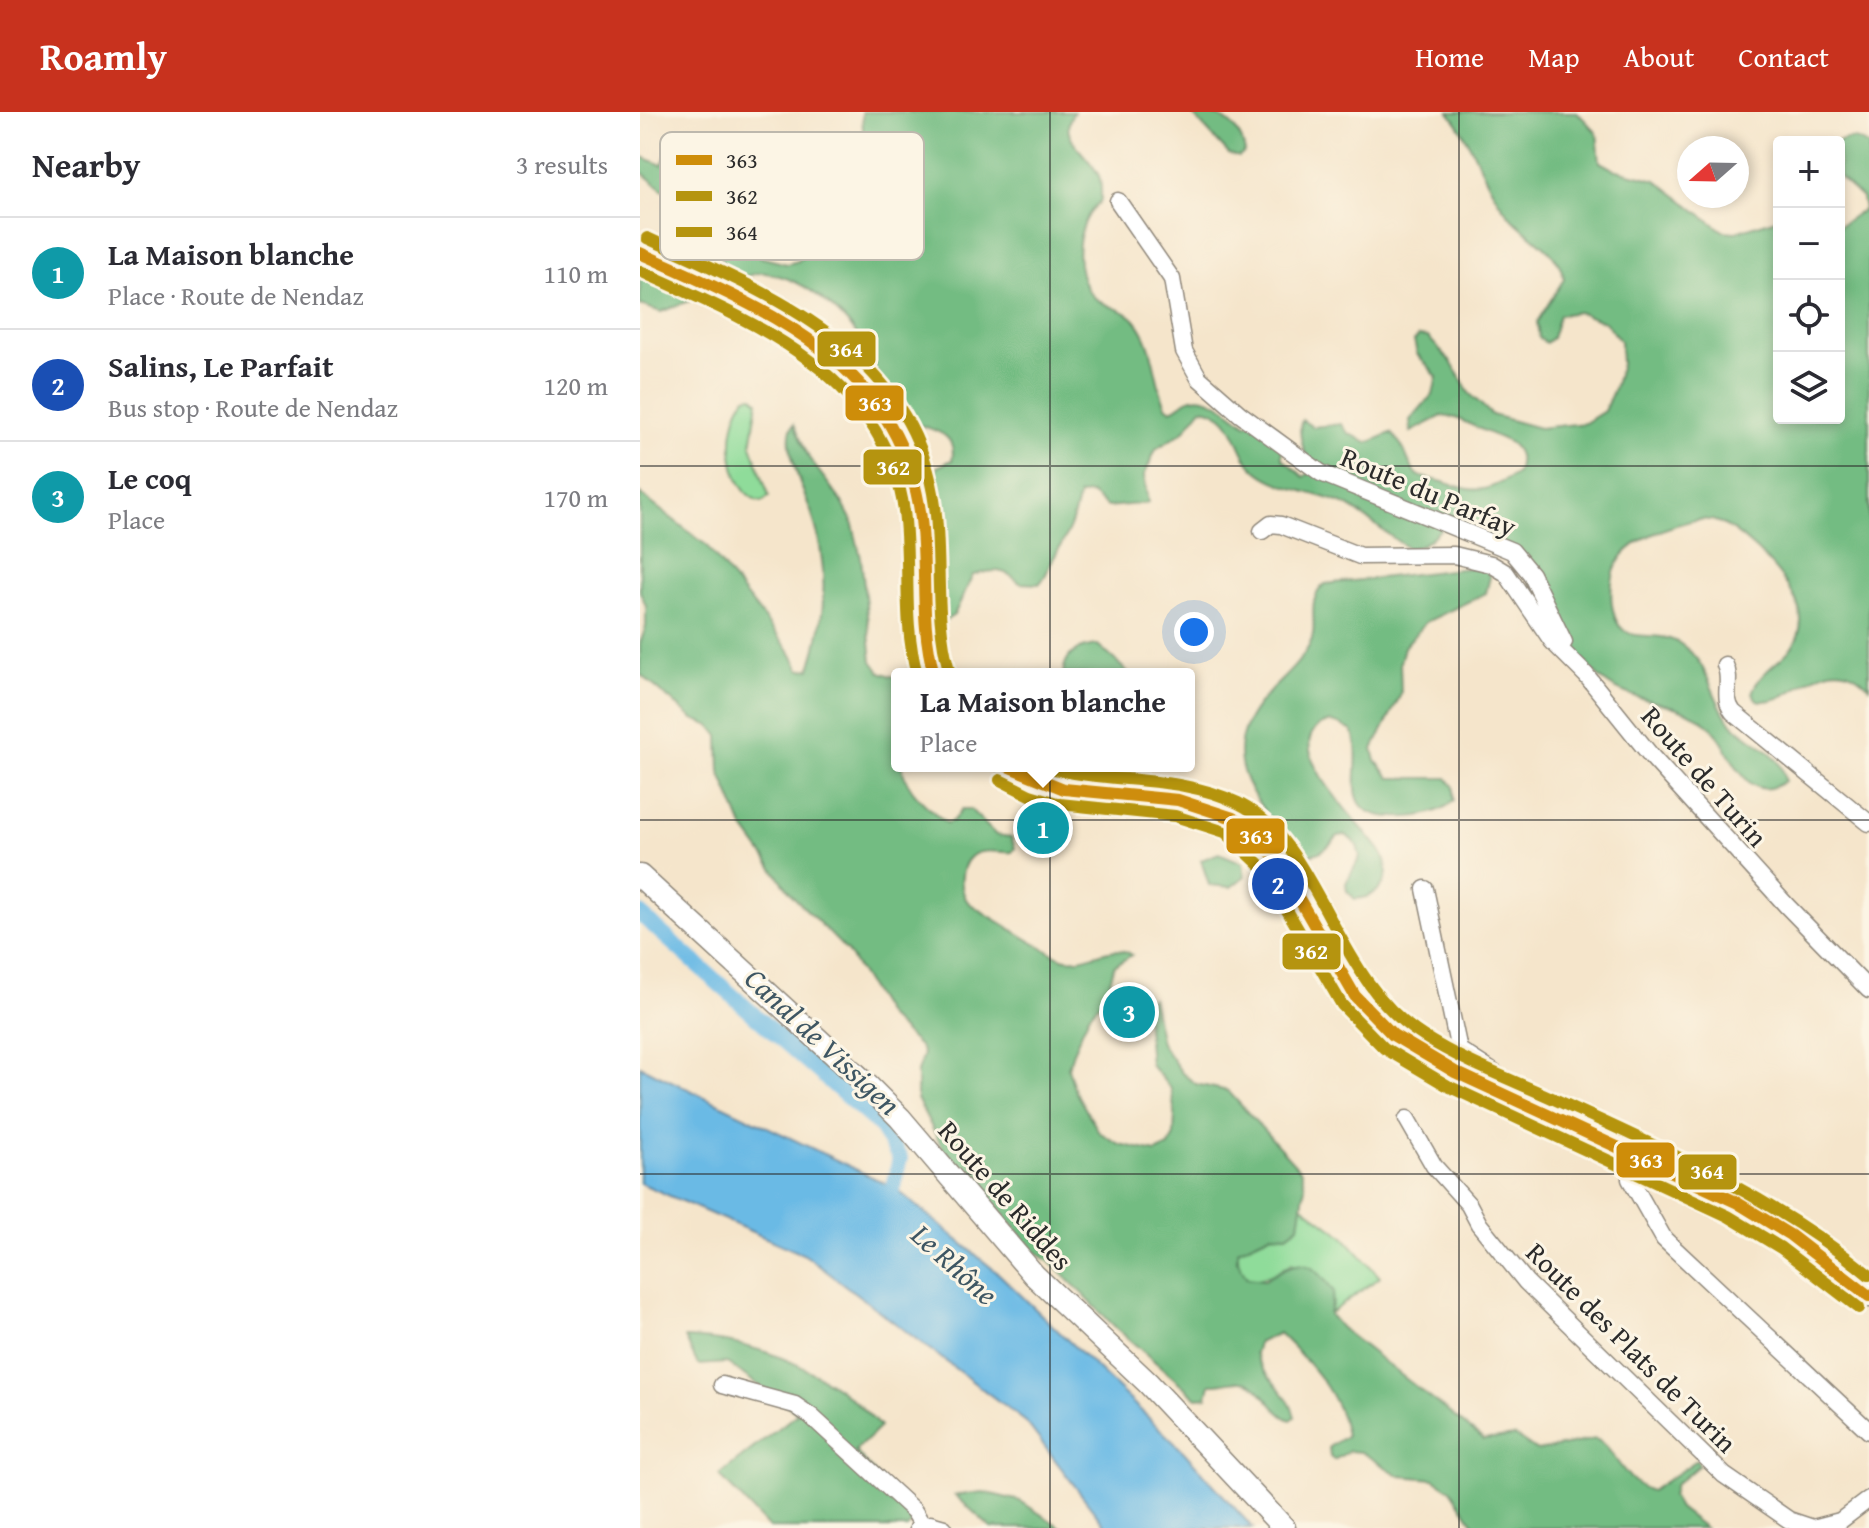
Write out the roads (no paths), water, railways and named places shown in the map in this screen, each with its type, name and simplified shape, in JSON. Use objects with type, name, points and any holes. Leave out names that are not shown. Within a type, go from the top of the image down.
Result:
[{"type":"main road","points":[[640,253],[765,310],[809,335],[853,373],[878,404],[905,454],[919,502],[924,550],[923,622],[933,668]]},
{"type":"main road","points":[[1020,772],[1063,791],[1177,800],[1199,804],[1238,821],[1263,843],[1279,865],[1334,968],[1374,1019],[1418,1052],[1762,1216],[1808,1246],[1869,1296]]},
{"type":"main road","name":"Route de Riddes","points":[[640,876],[900,1118],[1034,1275],[1148,1383],[1284,1528]]},
{"type":"street","name":"Route du Parfay","points":[[1118,201],[1172,279],[1184,351],[1199,378],[1240,414],[1321,473],[1512,551],[1536,584],[1568,649],[1567,656]]},
{"type":"street","name":"Route de Turin","points":[[1262,531],[1271,524],[1281,525],[1360,556],[1439,554],[1491,564],[1516,586],[1541,626],[1753,870],[1869,990]]},
{"type":"street","points":[[1725,665],[1730,676],[1726,699],[1733,712],[1869,823]]},
{"type":"street","points":[[1425,889],[1459,1050],[1510,1083],[1509,1096]]},
{"type":"street","name":"Route des Plats de Turin","points":[[1407,1119],[1434,1166],[1469,1205],[1479,1224],[1526,1282],[1724,1475],[1789,1520],[1813,1528],[1840,1521],[1869,1499]]},
{"type":"street","points":[[1634,1153],[1630,1179],[1664,1239],[1869,1431]]},
{"type":"street","points":[[722,1385],[795,1405],[811,1416],[914,1511],[921,1527],[944,1528]]},
{"type":"water","name":"Le Rhône","points":[[640,1066],[895,1188],[999,1274],[1184,1452],[1253,1528],[1107,1528],[1026,1422],[805,1255],[640,1183]]},
{"type":"waterway","name":"Canal de Vissigen","points":[[640,914],[880,1126],[900,1158],[889,1205]]},
{"type":"place","name":"La Maison blanche","points":[[1043,828]]},
{"type":"place","name":"Salins, Le Parfait","points":[[1278,884]]},
{"type":"place","name":"Le coq","points":[[1129,1012]]}]
